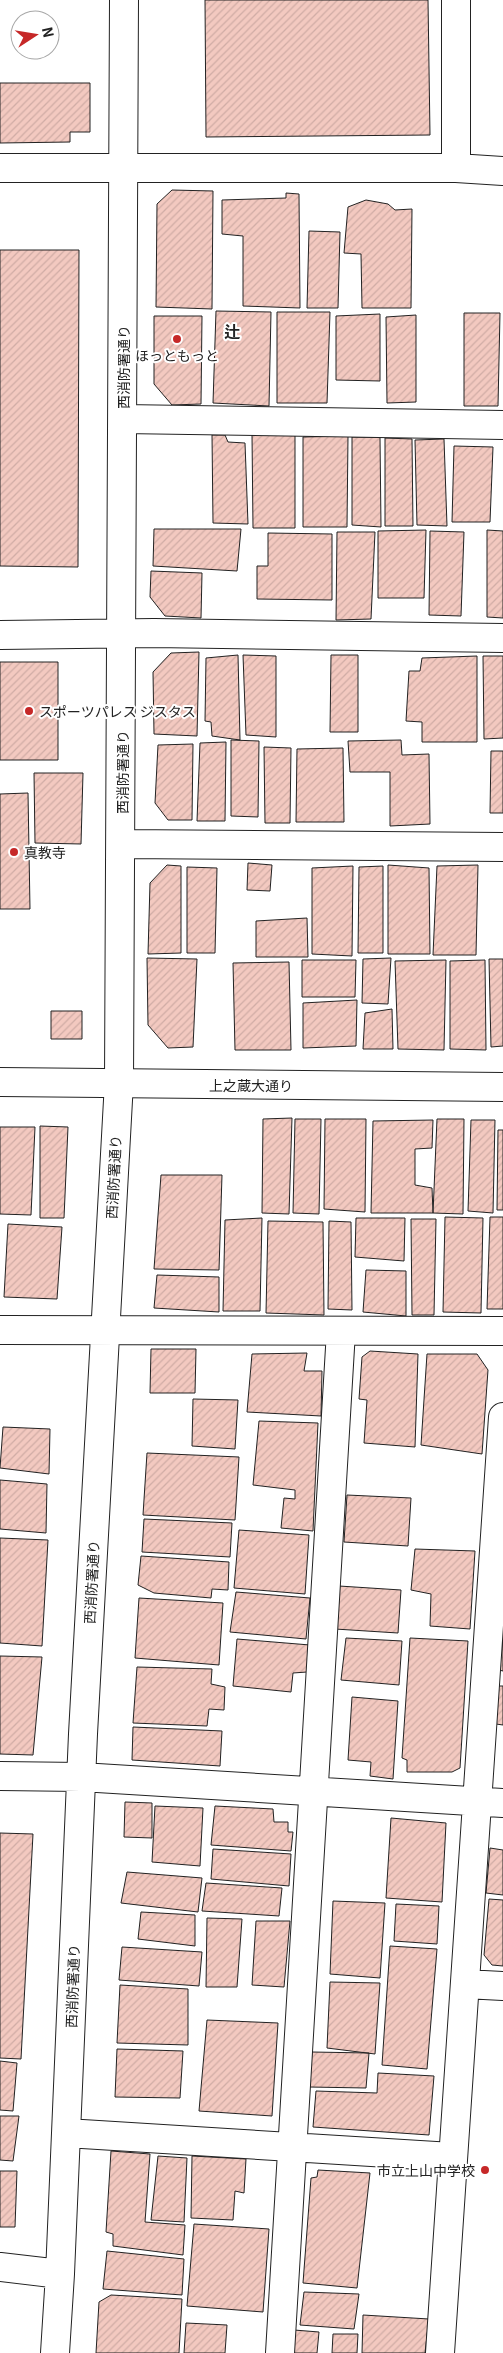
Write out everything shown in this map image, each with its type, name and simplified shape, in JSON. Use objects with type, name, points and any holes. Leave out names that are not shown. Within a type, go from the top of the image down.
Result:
[{"type":"street","name":"西消防署通り","points":[[54,2353],[60,2274],[81,1777],[119,1082],[123,633],[124,0]]},
{"type":"street","points":[[456,0],[456,168]]},
{"type":"street","points":[[0,168],[456,168],[503,171]]},
{"type":"street","points":[[123,418],[503,425]]},
{"type":"street","points":[[0,635],[123,633],[503,638]]},
{"type":"street","points":[[122,844],[503,847]]},
{"type":"street","name":"上之蔵大通り","points":[[0,1082],[503,1087]]},
{"type":"street","points":[[0,1330],[503,1331]]},
{"type":"street","points":[[280,2353],[341,1331]]},
{"type":"street","points":[[440,2353],[465,1984],[491,1802],[503,1417]]},
{"type":"street","points":[[0,1776],[81,1777],[491,1802]]},
{"type":"street","points":[[465,1984],[503,1986]]},
{"type":"street","points":[[66,2132],[452,2157]]},
{"type":"street","points":[[0,2267],[60,2274]]},
{"type":"building","points":[[205,0],[428,0],[430,135],[206,137]]},
{"type":"building","points":[[0,83],[90,83],[90,132],[70,132],[70,142],[0,143]]},
{"type":"building","points":[[172,190],[213,191],[212,309],[156,307],[157,204]]},
{"type":"building","points":[[286,193],[299,194],[300,308],[243,306],[243,236],[222,234],[222,200],[286,198]]},
{"type":"building","points":[[366,200],[388,204],[395,210],[412,209],[411,308],[362,308],[361,254],[344,253],[348,207]]},
{"type":"building","points":[[309,231],[340,232],[338,308],[307,308]]},
{"type":"building","points":[[0,250],[79,250],[78,567],[0,566]]},
{"type":"building","points":[[216,311],[271,312],[269,406],[213,403]]},
{"type":"building","points":[[277,312],[330,312],[327,403],[277,403]]},
{"type":"building","points":[[464,313],[500,313],[498,406],[464,406]]},
{"type":"building","points":[[380,314],[380,381],[336,380],[336,316]]},
{"type":"building","points":[[416,315],[416,402],[387,403],[386,317]]},
{"type":"building","points":[[154,316],[202,316],[201,404],[172,405],[154,384]]},
{"type":"building","points":[[212,435],[225,435],[228,442],[245,443],[248,524],[213,523]]},
{"type":"building","points":[[252,435],[295,435],[295,528],[253,528]]},
{"type":"building","points":[[348,436],[347,527],[303,527],[303,437]]},
{"type":"building","points":[[352,437],[380,437],[381,527],[352,525]]},
{"type":"building","points":[[385,438],[412,439],[413,526],[385,526]]},
{"type":"building","points":[[444,439],[447,526],[417,525],[415,440]]},
{"type":"building","points":[[454,446],[493,447],[490,522],[452,522]]},
{"type":"building","points":[[154,529],[241,529],[237,571],[153,566]]},
{"type":"building","points":[[426,530],[424,598],[378,598],[378,531]]},
{"type":"building","points":[[487,530],[503,531],[503,618],[487,617]]},
{"type":"building","points":[[430,531],[464,532],[461,616],[429,615]]},
{"type":"building","points":[[337,532],[375,532],[371,619],[336,620]]},
{"type":"building","points":[[268,533],[332,534],[332,600],[257,599],[257,566],[268,566]]},
{"type":"building","points":[[151,571],[202,573],[201,618],[165,616],[150,597]]},
{"type":"building","points":[[199,652],[197,736],[154,734],[153,672],[171,653]]},
{"type":"building","points":[[238,655],[240,740],[212,736],[211,722],[205,721],[206,658]]},
{"type":"building","points":[[243,655],[276,656],[276,737],[246,735]]},
{"type":"building","points":[[331,655],[358,655],[358,732],[330,732]]},
{"type":"building","points":[[477,656],[477,742],[422,742],[422,722],[406,721],[409,671],[420,671],[422,658]]},
{"type":"building","points":[[483,656],[503,656],[503,738],[484,739]]},
{"type":"building","name":"スポーツパレス ジスタス","points":[[0,662],[58,662],[58,760],[0,760]]},
{"type":"building","points":[[231,740],[259,741],[258,817],[231,816]]},
{"type":"building","points":[[401,740],[402,755],[429,754],[430,824],[390,826],[390,772],[350,772],[348,741]]},
{"type":"building","points":[[226,742],[225,821],[197,821],[200,743]]},
{"type":"building","points":[[193,744],[192,820],[168,820],[155,803],[158,745]]},
{"type":"building","points":[[264,747],[291,748],[290,823],[265,823]]},
{"type":"building","points":[[343,748],[344,822],[296,822],[297,749]]},
{"type":"building","points":[[491,751],[503,751],[503,813],[490,813]]},
{"type":"building","points":[[34,773],[83,773],[81,844],[35,843]]},
{"type":"building","name":"真教寺","points":[[28,793],[30,909],[0,909],[0,794]]},
{"type":"building","points":[[248,863],[272,865],[270,891],[247,890]]},
{"type":"building","points":[[167,865],[181,866],[181,953],[148,954],[150,883]]},
{"type":"building","points":[[388,865],[429,868],[430,954],[388,954]]},
{"type":"building","points":[[478,865],[476,955],[433,955],[437,866]]},
{"type":"building","points":[[353,866],[352,956],[312,954],[312,868]]},
{"type":"building","points":[[383,866],[383,953],[358,953],[359,867]]},
{"type":"building","points":[[187,867],[217,868],[215,953],[187,953]]},
{"type":"building","points":[[307,918],[308,957],[256,957],[256,921]]},
{"type":"building","points":[[147,958],[197,959],[193,1047],[168,1048],[148,1025]]},
{"type":"building","points":[[391,958],[388,1004],[362,1003],[363,959]]},
{"type":"building","points":[[489,959],[503,959],[503,1046],[491,1047]]},
{"type":"building","points":[[302,960],[356,960],[355,997],[302,997]]},
{"type":"building","points":[[446,960],[444,1050],[398,1049],[395,961]]},
{"type":"building","points":[[485,960],[486,1050],[450,1049],[450,961]]},
{"type":"building","points":[[289,962],[291,1050],[235,1050],[233,963]]},
{"type":"building","points":[[357,1000],[356,1046],[303,1048],[303,1003]]},
{"type":"building","points":[[392,1009],[393,1049],[363,1049],[365,1013]]},
{"type":"building","points":[[51,1011],[82,1011],[82,1039],[51,1039]]},
{"type":"building","points":[[292,1118],[289,1214],[262,1213],[263,1119]]},
{"type":"building","points":[[295,1119],[321,1119],[319,1214],[293,1213]]},
{"type":"building","points":[[325,1119],[366,1119],[365,1212],[324,1209]]},
{"type":"building","points":[[437,1119],[464,1119],[463,1214],[433,1213]]},
{"type":"building","points":[[433,1120],[432,1148],[415,1149],[415,1185],[432,1188],[433,1213],[371,1213],[373,1121]]},
{"type":"building","points":[[471,1120],[495,1120],[493,1213],[468,1211]]},
{"type":"building","points":[[40,1126],[68,1127],[64,1218],[40,1218]]},
{"type":"building","points":[[0,1127],[35,1127],[31,1215],[0,1214]]},
{"type":"building","points":[[498,1130],[503,1130],[503,1210],[497,1210]]},
{"type":"building","points":[[161,1175],[222,1175],[219,1270],[154,1269]]},
{"type":"building","points":[[445,1217],[483,1218],[481,1313],[443,1312]]},
{"type":"building","points":[[490,1217],[503,1217],[503,1309],[487,1309]]},
{"type":"building","points":[[262,1218],[260,1311],[223,1311],[225,1220]]},
{"type":"building","points":[[356,1218],[405,1218],[404,1261],[355,1257]]},
{"type":"building","points":[[411,1219],[436,1219],[434,1315],[412,1315]]},
{"type":"building","points":[[268,1221],[323,1222],[324,1315],[266,1313]]},
{"type":"building","points":[[329,1221],[351,1222],[352,1310],[328,1309]]},
{"type":"building","points":[[8,1224],[62,1227],[57,1299],[4,1297]]},
{"type":"building","points":[[366,1270],[406,1271],[406,1316],[363,1312]]},
{"type":"building","points":[[157,1275],[219,1277],[219,1312],[154,1308]]},
{"type":"building","points":[[151,1349],[196,1349],[195,1393],[150,1393]]},
{"type":"building","points":[[370,1351],[418,1354],[415,1447],[364,1443],[367,1400],[359,1399],[362,1357]]},
{"type":"building","points":[[307,1353],[304,1371],[322,1371],[321,1416],[247,1412],[252,1354]]},
{"type":"building","points":[[427,1354],[477,1354],[488,1370],[482,1454],[421,1445]]},
{"type":"building","points":[[193,1399],[238,1400],[235,1449],[192,1446]]},
{"type":"building","points":[[259,1421],[318,1423],[313,1531],[281,1528],[284,1498],[295,1499],[295,1490],[253,1485]]},
{"type":"building","points":[[3,1427],[50,1429],[49,1474],[0,1468]]},
{"type":"building","points":[[147,1453],[239,1457],[235,1520],[143,1515]]},
{"type":"building","points":[[0,1480],[47,1484],[46,1533],[0,1529]]},
{"type":"building","points":[[347,1495],[411,1498],[408,1546],[344,1542]]},
{"type":"building","points":[[144,1519],[232,1523],[230,1557],[142,1552]]},
{"type":"building","points":[[239,1530],[309,1535],[305,1594],[234,1588]]},
{"type":"building","points":[[0,1538],[48,1540],[42,1646],[0,1643]]},
{"type":"building","points":[[415,1549],[475,1551],[470,1629],[430,1626],[431,1594],[411,1590]]},
{"type":"building","points":[[141,1556],[229,1562],[228,1590],[212,1589],[211,1598],[154,1593],[138,1585]]},
{"type":"building","points":[[339,1586],[401,1590],[398,1633],[335,1629]]},
{"type":"building","points":[[236,1592],[310,1598],[306,1639],[230,1632]]},
{"type":"building","points":[[139,1598],[223,1603],[219,1665],[135,1658]]},
{"type":"building","points":[[346,1638],[402,1641],[399,1685],[341,1680]]},
{"type":"building","points":[[410,1638],[468,1641],[460,1768],[452,1772],[407,1772],[407,1760],[402,1758]]},
{"type":"building","points":[[237,1639],[310,1645],[307,1672],[293,1673],[291,1692],[233,1686]]},
{"type":"building","points":[[503,1639],[503,1671],[499,1670]]},
{"type":"building","points":[[0,1656],[42,1657],[33,1755],[0,1754]]},
{"type":"building","points":[[137,1667],[212,1669],[211,1684],[225,1687],[224,1710],[209,1709],[207,1726],[133,1723]]},
{"type":"building","points":[[498,1686],[503,1686],[503,1725],[496,1724]]},
{"type":"building","points":[[352,1697],[398,1701],[393,1779],[370,1776],[371,1762],[348,1760]]},
{"type":"building","points":[[133,1727],[222,1731],[220,1766],[132,1760]]},
{"type":"building","points":[[125,1802],[152,1803],[152,1838],[124,1837]]},
{"type":"building","points":[[155,1806],[203,1808],[200,1866],[152,1862]]},
{"type":"building","points":[[215,1806],[273,1809],[274,1822],[288,1822],[288,1832],[293,1832],[291,1851],[211,1845]]},
{"type":"building","points":[[391,1818],[446,1823],[442,1902],[386,1898]]},
{"type":"building","points":[[0,1833],[33,1834],[21,2059],[0,2058]]},
{"type":"building","points":[[490,1848],[503,1850],[503,1895],[486,1893]]},
{"type":"building","points":[[213,1849],[291,1854],[289,1886],[211,1879]]},
{"type":"building","points":[[127,1872],[202,1878],[198,1912],[121,1903]]},
{"type":"building","points":[[206,1883],[282,1888],[279,1916],[202,1911]]},
{"type":"building","points":[[489,1899],[503,1900],[503,1966],[492,1965],[484,1955]]},
{"type":"building","points":[[333,1901],[385,1903],[380,1978],[330,1974]]},
{"type":"building","points":[[396,1904],[439,1906],[437,1944],[394,1941]]},
{"type":"building","points":[[141,1912],[195,1915],[195,1946],[138,1939]]},
{"type":"building","points":[[207,1918],[242,1919],[237,1987],[206,1987]]},
{"type":"building","points":[[256,1921],[290,1921],[284,1987],[252,1985]]},
{"type":"building","points":[[390,1946],[437,1949],[427,2069],[382,2065]]},
{"type":"building","points":[[122,1947],[202,1952],[199,1986],[119,1980]]},
{"type":"building","points":[[330,1982],[380,1983],[375,2054],[327,2048]]},
{"type":"building","points":[[120,1985],[188,1989],[188,2045],[117,2043]]},
{"type":"building","points":[[207,2020],[278,2023],[272,2116],[199,2111]]},
{"type":"building","points":[[117,2049],[183,2051],[180,2098],[115,2097]]},
{"type":"building","points":[[312,2052],[369,2053],[366,2088],[309,2087]]},
{"type":"building","points":[[0,2061],[17,2063],[13,2111],[0,2110]]},
{"type":"building","points":[[378,2073],[434,2076],[429,2135],[313,2127],[316,2091],[377,2093]]},
{"type":"building","points":[[0,2116],[19,2116],[13,2161],[0,2160]]},
{"type":"building","points":[[111,2151],[150,2154],[145,2222],[185,2225],[183,2255],[113,2246],[113,2234],[106,2232]]},
{"type":"building","points":[[158,2156],[187,2158],[184,2222],[151,2220]]},
{"type":"building","points":[[192,2156],[246,2159],[244,2193],[235,2191],[233,2220],[191,2218]]},
{"type":"building","points":[[318,2170],[370,2173],[357,2288],[303,2283],[311,2178],[317,2177]]},
{"type":"building","points":[[0,2171],[17,2171],[15,2227],[0,2227]]},
{"type":"building","points":[[194,2224],[269,2229],[263,2312],[187,2306]]},
{"type":"building","points":[[107,2251],[184,2259],[182,2295],[103,2289]]},
{"type":"building","points":[[304,2292],[359,2294],[354,2329],[300,2325]]},
{"type":"building","points":[[111,2295],[182,2299],[179,2353],[96,2353],[99,2302]]},
{"type":"building","points":[[363,2315],[429,2319],[425,2353],[362,2353]]},
{"type":"building","points":[[186,2323],[227,2325],[225,2353],[184,2353]]},
{"type":"building","points":[[294,2330],[319,2332],[317,2353],[292,2353]]},
{"type":"building","points":[[333,2334],[358,2334],[357,2353],[332,2353]]},
{"type":"place","name":"ほっともっと","points":[[177,339]]},
{"type":"place","name":"スポーツパレス ジスタス","points":[[29,711]]},
{"type":"place","name":"真教寺","points":[[14,852]]},
{"type":"place","name":"市立上山中学校","points":[[485,2170]]},
{"type":"district","name":"辻","points":[[232,331]]}]
